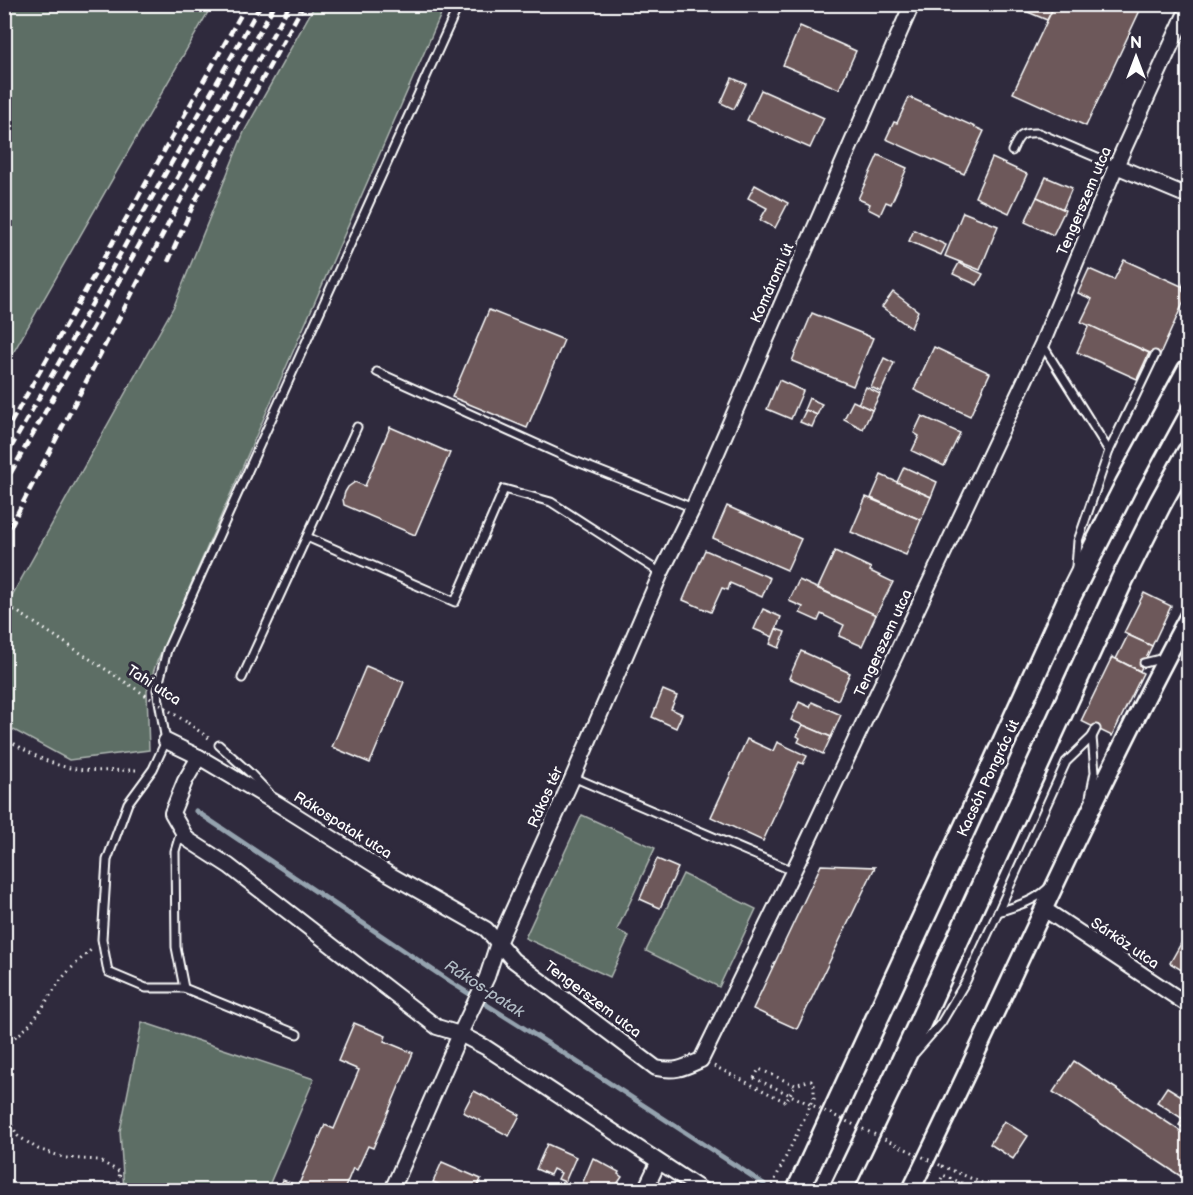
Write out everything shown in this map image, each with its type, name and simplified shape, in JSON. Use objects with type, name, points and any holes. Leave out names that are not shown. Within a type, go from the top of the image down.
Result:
[{"type":"main road","name":"Kacsóh Pongrác út","points":[[798,1191],[1070,596],[1126,485],[1188,371]]},
{"type":"main road","points":[[841,1191],[1122,580],[1188,453]]},
{"type":"street","name":"Komáromi út","points":[[661,573],[693,508],[912,4]]},
{"type":"street","name":"Tengerszem utca","points":[[498,943],[513,960],[656,1068],[670,1071],[684,1068],[701,1060],[794,871],[1042,344],[1116,166],[1188,8]]},
{"type":"street","points":[[1116,166],[1188,196]]},
{"type":"street","name":"Rákos tér","points":[[392,1191],[661,573]]},
{"type":"street","points":[[912,1191],[1084,823],[1188,617]]},
{"type":"street","name":"Rákospatak utca","points":[[166,741],[200,757],[389,874],[486,929],[498,943]]},
{"type":"street","points":[[200,757],[185,782],[172,813],[187,839],[230,866],[437,1027],[460,1034],[485,1047],[702,1191]]},
{"type":"street","name":"Sárköz utca","points":[[1044,909],[1188,1005]]},
{"type":"street","points":[[645,1191],[658,1163]]},
{"type":"lane","points":[[297,1034],[184,988],[146,988],[108,972],[102,939],[107,860],[128,803],[153,770],[166,741],[157,690],[168,650],[459,4]]},
{"type":"lane","points":[[1012,151],[1018,137],[1026,133],[1039,133],[1116,166]]},
{"type":"lane","points":[[1042,344],[1109,450]]},
{"type":"lane","points":[[1070,596],[1076,569],[1078,541],[1109,450],[1155,356]]},
{"type":"lane","points":[[377,372],[570,459],[693,508]]},
{"type":"lane","points":[[242,678],[357,427]]},
{"type":"lane","points":[[307,537],[455,602],[504,489],[551,502],[661,573]]},
{"type":"lane","points":[[1144,663],[1167,657]]},
{"type":"lane","points":[[896,1075],[941,1023],[966,981],[1066,762],[1092,737],[1096,729]]},
{"type":"lane","points":[[1084,823],[1095,772],[1092,737]]},
{"type":"lane","points":[[219,745],[250,773],[278,804]]},
{"type":"lane","points":[[573,777],[794,871]]},
{"type":"lane","points":[[181,828],[175,851],[176,947],[184,988]]},
{"type":"lane","points":[[998,912],[1029,903],[1058,879]]},
{"type":"path","name":"Tahi utca","points":[[4,603],[219,745]]},
{"type":"path","points":[[4,737],[36,755],[73,769],[153,770]]},
{"type":"path","points":[[4,1042],[12,1039],[28,1026],[65,975],[102,939]]},
{"type":"path","points":[[701,1060],[786,1102],[795,1085]]},
{"type":"path","points":[[770,1191],[814,1098],[814,1086],[811,1080],[795,1085],[759,1069],[754,1078],[942,1166],[989,1186],[987,1191]]},
{"type":"path","points":[[4,1116],[18,1136],[38,1149],[66,1158],[98,1160],[120,1172],[117,1191]]},
{"type":"path","points":[[936,1191],[943,1175],[978,1191]]},
{"type":"path","points":[[958,1182],[962,1191]]},
{"type":"green space","points":[[4,5],[212,5],[5,367]]},
{"type":"green space","points":[[315,5],[445,5],[156,664],[147,691],[149,750],[69,760],[10,728],[4,715],[5,608],[174,306],[244,132]]},
{"type":"green space","points":[[582,815],[655,848],[617,930],[629,936],[610,977],[525,938]]},
{"type":"green space","points":[[683,874],[756,909],[719,987],[646,951]]},
{"type":"green space","points":[[142,1022],[314,1079],[267,1190],[124,1190],[120,1131]]},
{"type":"building","points":[[1025,4],[1055,4],[1047,20],[1023,10]]},
{"type":"building","points":[[1055,4],[1143,4],[1086,126],[1013,93]]},
{"type":"building","points":[[800,26],[856,51],[839,89],[783,65]]},
{"type":"building","points":[[732,78],[746,84],[734,109],[721,103]]},
{"type":"building","points":[[761,90],[824,118],[810,148],[747,120]]},
{"type":"building","points":[[909,97],[984,131],[964,174],[886,139],[894,122],[897,123]]},
{"type":"building","points":[[878,155],[907,168],[891,204],[886,202],[880,215],[868,209],[870,204],[858,199]]},
{"type":"building","points":[[992,158],[1027,174],[1009,213],[975,197]]},
{"type":"building","points":[[1046,177],[1072,188],[1063,209],[1037,197]]},
{"type":"building","points":[[755,185],[788,203],[775,228],[760,220],[767,208],[748,198]]},
{"type":"building","points":[[1037,197],[1065,210],[1053,235],[1025,222]]},
{"type":"building","points":[[963,212],[998,226],[980,270],[945,256]]},
{"type":"building","points":[[914,230],[946,245],[941,255],[909,241]]},
{"type":"building","points":[[1124,260],[1188,289],[1159,357],[1081,322],[1092,299],[1078,293],[1089,269],[1114,280]]},
{"type":"building","points":[[959,263],[983,274],[977,285],[953,274]]},
{"type":"building","points":[[893,292],[918,311],[911,328],[882,307]]},
{"type":"building","points":[[489,310],[564,340],[527,428],[452,397]]},
{"type":"building","points":[[812,313],[873,338],[853,386],[792,361]]},
{"type":"building","points":[[1089,325],[1149,353],[1137,379],[1077,352]]},
{"type":"building","points":[[934,347],[990,373],[970,416],[914,390]]},
{"type":"building","points":[[884,358],[894,363],[881,392],[871,387]]},
{"type":"building","points":[[779,380],[803,391],[791,419],[767,409]]},
{"type":"building","points":[[866,387],[880,394],[872,410],[858,404]]},
{"type":"building","points":[[809,398],[822,404],[817,415],[804,410]]},
{"type":"building","points":[[853,401],[872,410],[863,429],[844,419]]},
{"type":"building","points":[[806,410],[817,415],[812,427],[800,422]]},
{"type":"building","points":[[922,416],[960,433],[944,466],[912,451],[919,436],[914,433]]},
{"type":"building","points":[[390,427],[450,453],[415,535],[344,505],[343,499],[348,487],[355,482],[365,486]]},
{"type":"building","points":[[904,467],[937,482],[931,497],[897,482]]},
{"type":"building","points":[[881,475],[931,497],[921,520],[871,498]]},
{"type":"building","points":[[866,497],[921,520],[906,555],[851,532]]},
{"type":"building","points":[[727,506],[801,539],[787,570],[713,538]]},
{"type":"building","points":[[705,550],[770,578],[762,597],[730,583],[728,590],[722,588],[711,612],[683,600]]},
{"type":"building","points":[[835,551],[871,568],[870,571],[893,582],[876,615],[818,588]]},
{"type":"building","points":[[799,580],[876,615],[862,646],[839,636],[844,625],[821,614],[818,621],[800,613],[803,607],[789,601]]},
{"type":"building","points":[[1144,593],[1171,606],[1152,646],[1124,633]]},
{"type":"building","points":[[763,609],[781,617],[773,637],[754,629]]},
{"type":"building","points":[[776,629],[785,632],[779,648],[770,644]]},
{"type":"building","points":[[1128,635],[1152,646],[1140,671],[1116,659]]},
{"type":"building","points":[[801,651],[850,673],[838,700],[789,678]]},
{"type":"building","points":[[1112,657],[1143,673],[1112,736],[1081,721]]},
{"type":"building","points":[[366,666],[404,682],[370,763],[332,747]]},
{"type":"building","points":[[663,690],[677,696],[671,709],[682,714],[676,728],[652,717]]},
{"type":"building","points":[[799,702],[810,707],[812,702],[841,715],[831,737],[791,720]]},
{"type":"building","points":[[803,725],[831,737],[823,754],[798,742],[800,738],[797,736]]},
{"type":"building","points":[[747,739],[773,751],[777,742],[807,756],[803,764],[799,762],[763,841],[711,817]]},
{"type":"building","points":[[657,859],[678,868],[660,908],[640,899]]},
{"type":"building","points":[[821,865],[875,867],[797,1029],[753,1009]]},
{"type":"building","points":[[1188,931],[1188,974],[1170,963]]},
{"type":"building","points":[[354,1023],[386,1036],[384,1041],[413,1053],[373,1148],[368,1146],[357,1170],[353,1168],[344,1190],[278,1190],[283,1180],[298,1186],[325,1125],[334,1129],[359,1070],[338,1061]]},
{"type":"building","points":[[1074,1061],[1188,1136],[1188,1181],[1053,1092]]},
{"type":"building","points":[[1167,1087],[1188,1100],[1188,1131],[1179,1125],[1183,1119],[1157,1102]]},
{"type":"building","points":[[474,1091],[520,1115],[509,1136],[463,1112]]},
{"type":"building","points":[[1004,1121],[1028,1136],[1013,1159],[990,1144]]},
{"type":"building","points":[[547,1144],[576,1157],[565,1182],[558,1179],[561,1173],[553,1169],[550,1175],[536,1169]]},
{"type":"building","points":[[593,1158],[619,1172],[618,1174],[622,1177],[613,1190],[580,1189]]},
{"type":"building","points":[[442,1162],[481,1179],[476,1190],[470,1187],[468,1190],[452,1190],[433,1182]]},
{"type":"waterway","name":"Rákos-patak","points":[[196,811],[452,983],[764,1184]]},
{"type":"railway","points":[[4,435],[247,4]]},
{"type":"railway","points":[[4,460],[261,4]]},
{"type":"railway","points":[[4,485],[275,4]]},
{"type":"railway","points":[[4,539],[187,188],[290,4]]},
{"type":"railway","points":[[168,262],[195,201],[304,4]]}]
